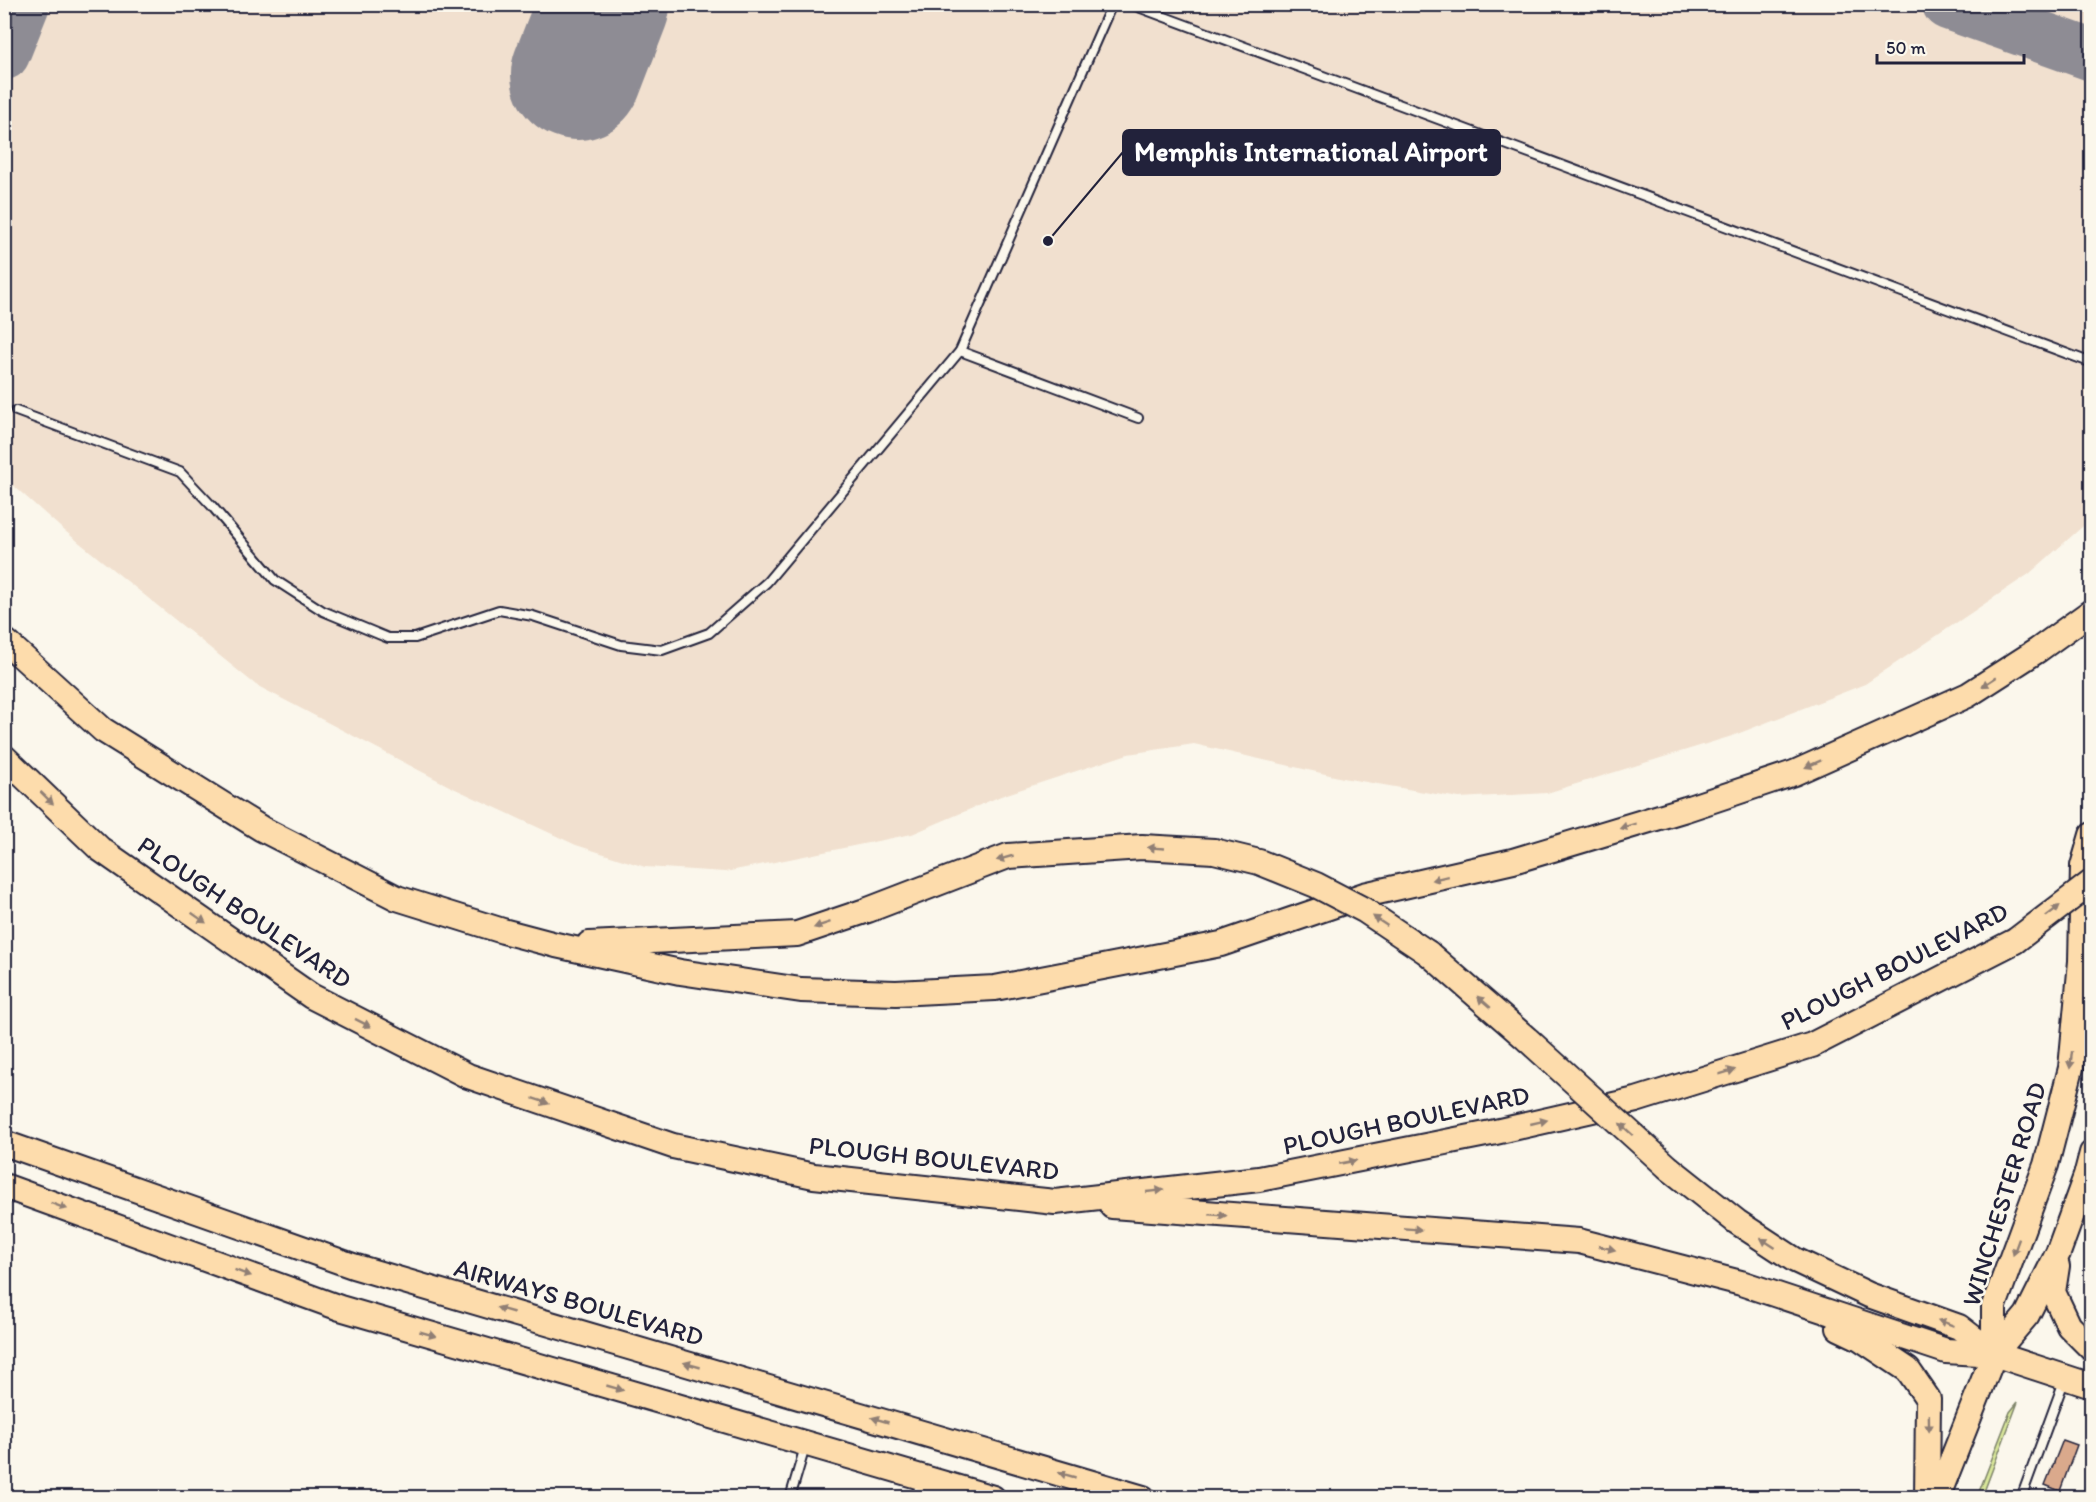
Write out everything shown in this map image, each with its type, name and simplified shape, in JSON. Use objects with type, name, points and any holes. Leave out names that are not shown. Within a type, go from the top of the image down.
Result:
[{"type":"main road","points":[[2038,650],[2091,595]]},
{"type":"main road","points":[[4,640],[103,730],[262,829],[398,898],[556,945],[680,972],[801,990],[896,993],[995,988],[1109,968],[1221,944],[1364,895],[1513,861],[1686,809],[1794,773],[1968,695],[2038,650],[2091,611]]},
{"type":"main road","name":"PLOUGH BOULEVARD","points":[[4,757],[100,849],[311,996],[468,1076],[673,1146],[814,1176],[1055,1202],[1259,1179],[1491,1133],[1636,1100],[1812,1045],[2015,941],[2091,882]]},
{"type":"main road","name":"WINCHESTER ROAD","points":[[1994,1354],[1994,1306],[2046,1165],[2071,1068],[2081,961],[2084,866],[2091,835]]},
{"type":"main road","points":[[556,945],[797,934],[868,910],[1008,856],[1142,847],[1214,851],[1259,862],[1316,885],[1364,910],[1428,953],[1669,1168],[1737,1222],[1795,1260],[1869,1295],[1959,1328],[1994,1354]]},
{"type":"main road","name":"AIRWAYS BOULEVARD","points":[[4,1143],[353,1266],[1143,1497]]},
{"type":"main road","name":"WINCHESTER ROAD","points":[[1937,1497],[1994,1354],[2027,1315],[2058,1253],[2089,1170],[2091,1153]]},
{"type":"main road","points":[[4,1186],[340,1308],[806,1443],[919,1487],[993,1497]]},
{"type":"main road","points":[[1055,1202],[1579,1241],[1741,1283],[1946,1351],[1994,1354],[2091,1386]]},
{"type":"main road","points":[[2058,1253],[2052,1292],[2069,1326],[2091,1349]]},
{"type":"main road","points":[[1741,1283],[1860,1338],[1908,1370],[1928,1399],[1927,1497]]},
{"type":"lane","points":[[16,411],[180,472],[275,580],[323,611],[388,638],[415,638],[499,610],[533,616],[621,645],[663,650],[709,633],[767,582],[960,351],[1112,4]]},
{"type":"lane","points":[[1130,4],[2091,363]]},
{"type":"lane","points":[[960,351],[1138,418]]},
{"type":"lane","points":[[2021,1497],[2065,1377]]},
{"type":"lane","points":[[790,1497],[806,1443]]},
{"type":"shaded area","points":[[5,5],[2091,5],[2091,519],[2029,574],[1865,684],[1732,736],[1547,793],[1459,798],[1343,778],[1194,744],[1128,754],[1001,796],[912,834],[725,872],[645,867],[576,845],[451,787],[256,685],[60,527],[5,478]]},
{"type":"green space","points":[[2018,1402],[1982,1497],[1977,1497],[2010,1412]]},
{"type":"building","points":[[2063,1440],[2077,1445],[2060,1491],[2045,1485]]},
{"type":"taxiway","points":[[4,54],[24,4]]},
{"type":"taxiway","points":[[1948,4],[2092,55]]},
{"type":"runway","points":[[577,74],[604,4]]},
{"type":"place","name":"Memphis International Airport","points":[[1048,241]]}]
